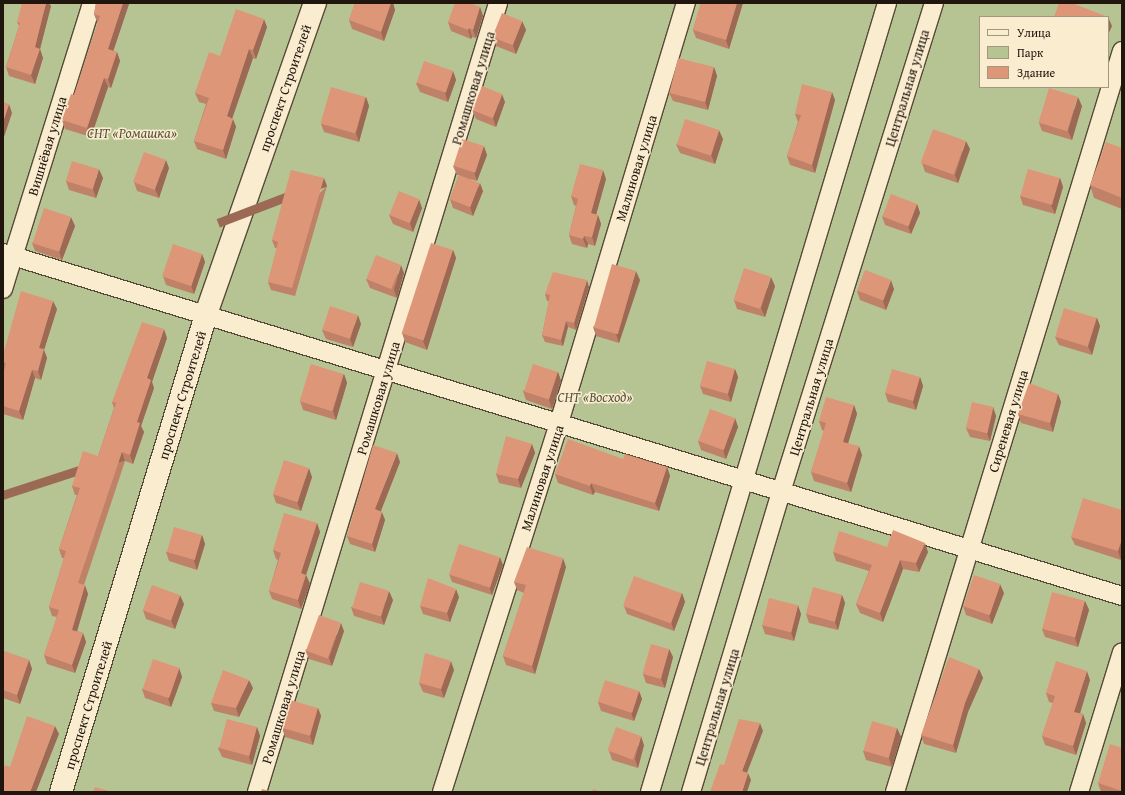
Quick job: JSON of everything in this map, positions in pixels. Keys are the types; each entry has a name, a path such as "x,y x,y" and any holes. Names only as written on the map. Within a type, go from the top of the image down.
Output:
{"street":[{"name":"Вишнёвая улица","path":"3,289 8,255 92,3"},
{"name":"проспект Строителей","path":"61,792 206,314 315,3"},
{"name":"Ромашковая улица","path":"257,792 498,3"},
{"name":"Малиновая улица","path":"442,792 559,423 686,3"},
{"path":"650,792 742,480 887,3"},
{"name":"Центральная улица","path":"691,792 781,492 934,3"},
{"name":"Сиреневая улица","path":"895,792 1122,51"},
{"path":"8,255 206,314 1122,596"},
{"path":"1078,792 1122,652"}],"green space":[{"name":"СНТ «Восход»","path":"3,3 1122,3 1122,792 3,792"}],"building":[{"path":"22,3 46,3 35,47 40,49 31,75 6,67 20,23 17,22"},
{"path":"96,3 123,3 108,49 117,52 108,79 104,78 87,128 62,120 71,94 74,95 100,16 94,14"},
{"path":"355,3 391,3 381,32 349,20"},
{"path":"455,3 470,3 480,7 473,30 469,28 468,30 448,22"},
{"path":"701,3 737,3 726,40 693,30"},
{"path":"1059,3 1072,3 1105,16 1054,16"},
{"path":"236,9 264,19 253,50 249,49 227,116 233,119 223,150 194,141 209,98 195,93 209,52 220,56"},
{"path":"502,13 522,21 513,45 492,37"},
{"path":"678,58 714,67 705,102 669,93"},
{"path":"424,61 453,71 446,93 417,83"},
{"path":"802,84 832,92 812,165 787,156 801,115 795,114"},
{"path":"482,86 502,94 493,118 472,110"},
{"path":"331,87 366,97 355,133 321,124"},
{"path":"1049,88 1078,97 1067,131 1038,122"},
{"path":"3,102 9,104 3,122"},
{"path":"685,119 719,130 711,156 677,145"},
{"path":"933,129 966,141 954,175 921,163"},
{"path":"462,139 484,146 475,173 453,166"},
{"path":"1106,142 1122,148 1122,198 1090,185"},
{"path":"144,152 166,160 155,190 133,182"},
{"path":"72,161 99,169 93,189 66,181"},
{"path":"580,164 603,170 591,213 598,215 592,237 584,236 583,239 569,235 578,199 571,196"},
{"path":"1028,169 1060,178 1052,205 1020,196"},
{"path":"291,170 324,178 292,288 268,282 278,242 272,240"},
{"path":"459,175 480,183 470,207 450,199"},
{"path":"399,191 419,199 410,223 389,215"},
{"path":"891,194 917,204 909,226 882,216"},
{"path":"44,208 71,217 59,252 33,243"},
{"path":"431,243 453,250 424,340 402,333"},
{"path":"173,244 202,254 191,286 162,276"},
{"path":"376,255 401,265 391,289 366,279"},
{"path":"612,264 636,271 618,334 594,327"},
{"path":"744,268 771,277 760,309 733,300"},
{"path":"865,270 891,280 883,301 857,291"},
{"path":"553,272 587,280 574,323 566,321 561,340 542,335 550,295 545,294"},
{"path":"21,291 53,301 39,348 44,349 38,371 32,370 19,411 3,406 3,374 6,363 3,362 3,355"},
{"path":"330,306 358,315 350,339 322,330"},
{"path":"1064,308 1097,318 1088,347 1055,337"},
{"path":"142,322 164,329 147,378 151,380 137,422 140,423 130,455 122,452 78,583 85,585 72,630 83,633 72,665 44,655 59,610 49,607 66,551 59,549 80,488 72,486 83,451 98,456 116,403 112,402"},
{"path":"707,361 735,369 728,394 700,386"},
{"path":"311,364 344,374 332,411 300,401"},
{"path":"533,364 558,372 549,400 524,392"},
{"path":"892,369 920,377 913,401 885,393"},
{"path":"1029,383 1058,394 1050,423 1018,414"},
{"path":"826,397 854,405 843,442 859,446 847,483 811,472 826,423 819,421"},
{"path":"972,402 993,407 987,433 966,428"},
{"path":"710,409 735,418 724,450 698,441"},
{"path":"506,436 532,444 518,479 496,474"},
{"path":"568,439 623,459 625,454 667,467 655,503 591,483 590,486 555,474"},
{"path":"373,445 397,453 375,509 382,512 372,544 347,536"},
{"path":"284,460 309,468 298,502 273,494"},
{"path":"1083,498 1122,510 1122,539 1118,551 1071,537"},
{"path":"284,513 317,523 301,573 306,575 298,600 269,591 281,553 273,550"},
{"path":"174,527 202,535 195,560 167,552"},
{"path":"893,530 925,543 916,563 900,560 880,613 856,604 872,565 833,552 839,531 887,547"},
{"path":"459,544 500,557 490,588 449,574"},
{"path":"527,547 563,558 532,666 503,656 526,585 514,582"},
{"path":"974,575 1000,584 990,615 963,606"},
{"path":"634,576 682,593 671,624 623,606"},
{"path":"428,578 456,589 447,613 420,606"},
{"path":"360,582 389,591 381,617 352,608"},
{"path":"152,585 180,595 171,621 143,610"},
{"path":"813,587 842,595 835,622 806,614"},
{"path":"1052,592 1085,601 1075,638 1042,629"},
{"path":"769,598 798,605 791,632 762,625"},
{"path":"319,615 341,623 328,659 306,651"},
{"path":"651,644 669,649 661,679 642,674"},
{"path":"3,651 29,660 17,695 3,690"},
{"path":"425,653 451,661 441,689 419,683"},
{"path":"949,657 979,669 965,703 953,745 921,735"},
{"path":"153,659 179,668 169,698 143,689"},
{"path":"1056,661 1087,671 1074,712 1083,714 1073,746 1042,736 1055,696 1046,693"},
{"path":"223,670 249,680 236,708 211,703"},
{"path":"605,680 639,691 632,713 598,702"},
{"path":"290,700 318,708 310,736 282,728"},
{"path":"27,716 55,726 30,792 3,792 3,770 5,765 10,767"},
{"path":"227,719 257,727 249,756 219,748"},
{"path":"739,719 760,723 742,771 748,773 742,792 710,792 720,764 724,765"},
{"path":"872,721 897,728 888,758 863,751"},
{"path":"616,727 641,736 633,760 607,750"},
{"path":"1110,744 1122,748 1122,791 1098,783"},
{"path":"95,787 112,792 93,792"},
{"path":"262,789 274,792 261,792"},
{"path":"593,789 602,792 592,792"}],"park label":[{"name":"СНТ «Ромашка»","path":"132,133"}]}
